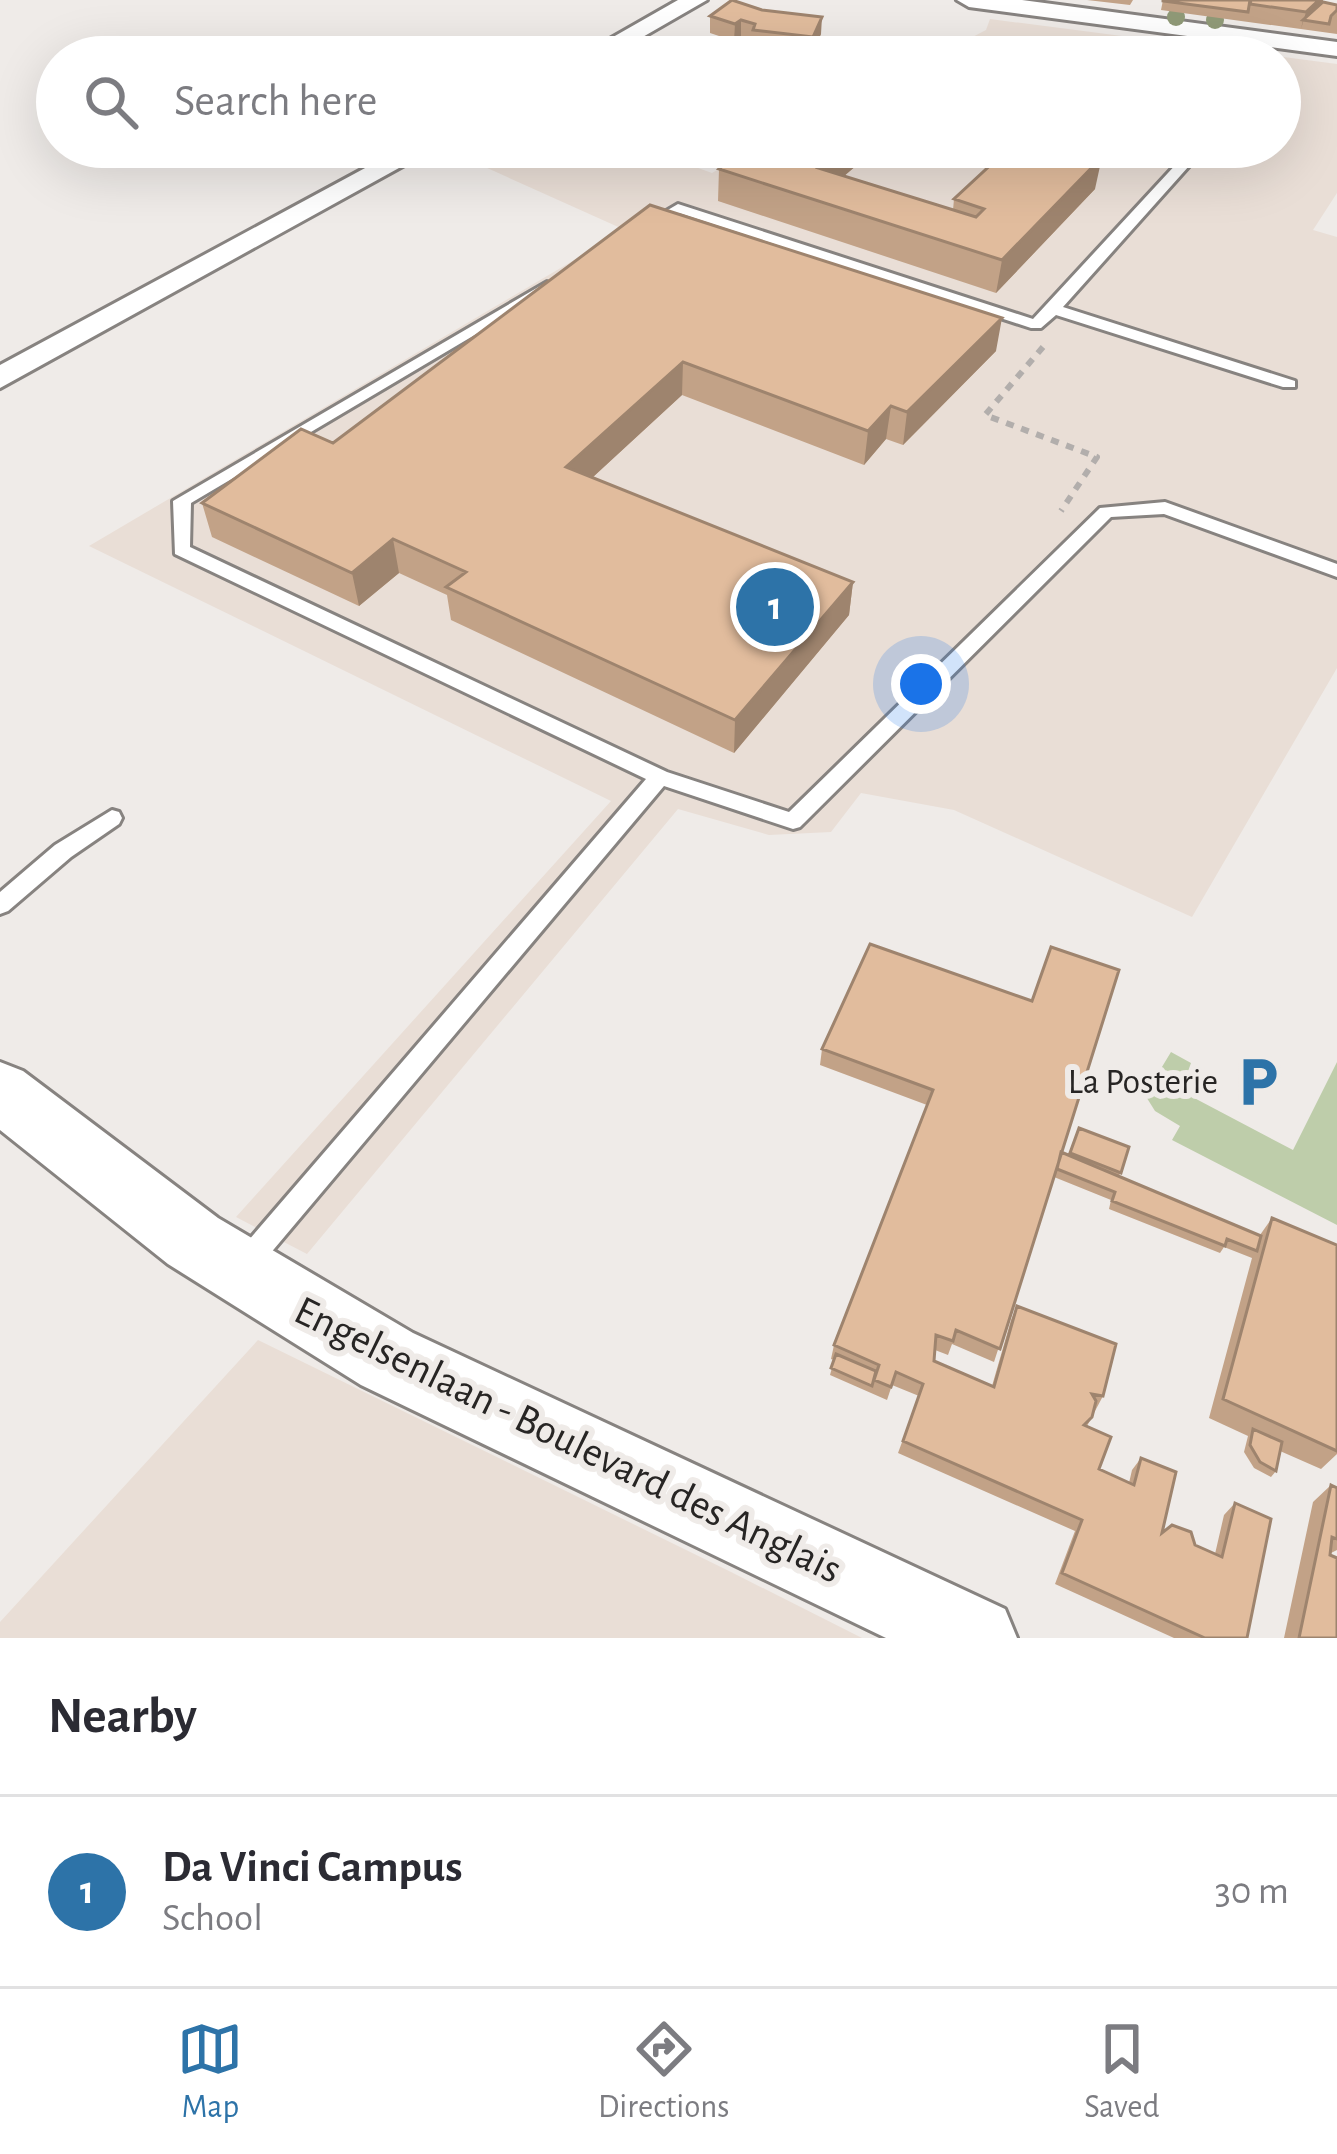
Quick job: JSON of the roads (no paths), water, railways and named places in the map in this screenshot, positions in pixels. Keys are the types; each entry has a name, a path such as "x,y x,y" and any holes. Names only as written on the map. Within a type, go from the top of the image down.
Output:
{"street":[{"path":"628,36 694,0"},
{"path":"969,0 1010,2 1210,36"},
{"path":"1301,49 1337,49"},
{"path":"0,378 385,168"},
{"name":"Engelsenlaan - Boulevard des Anglais","path":"0,1091 193,1241 387,1359 976,1638"}],"lane":[{"path":"636,233 678,208 1036,326 1179,168"},
{"path":"554,281 182,501 181,550 660,777 793,820 1106,512 1165,508 1337,571"},
{"path":"1053,309 1289,384"},
{"path":"238,1271 660,777"},
{"path":"0,904 63,851 112,818"}],"place":[{"name":"Da Vinci Campus","path":"775,607"},
{"name":"La Posterie","path":"1258,1082"}]}
